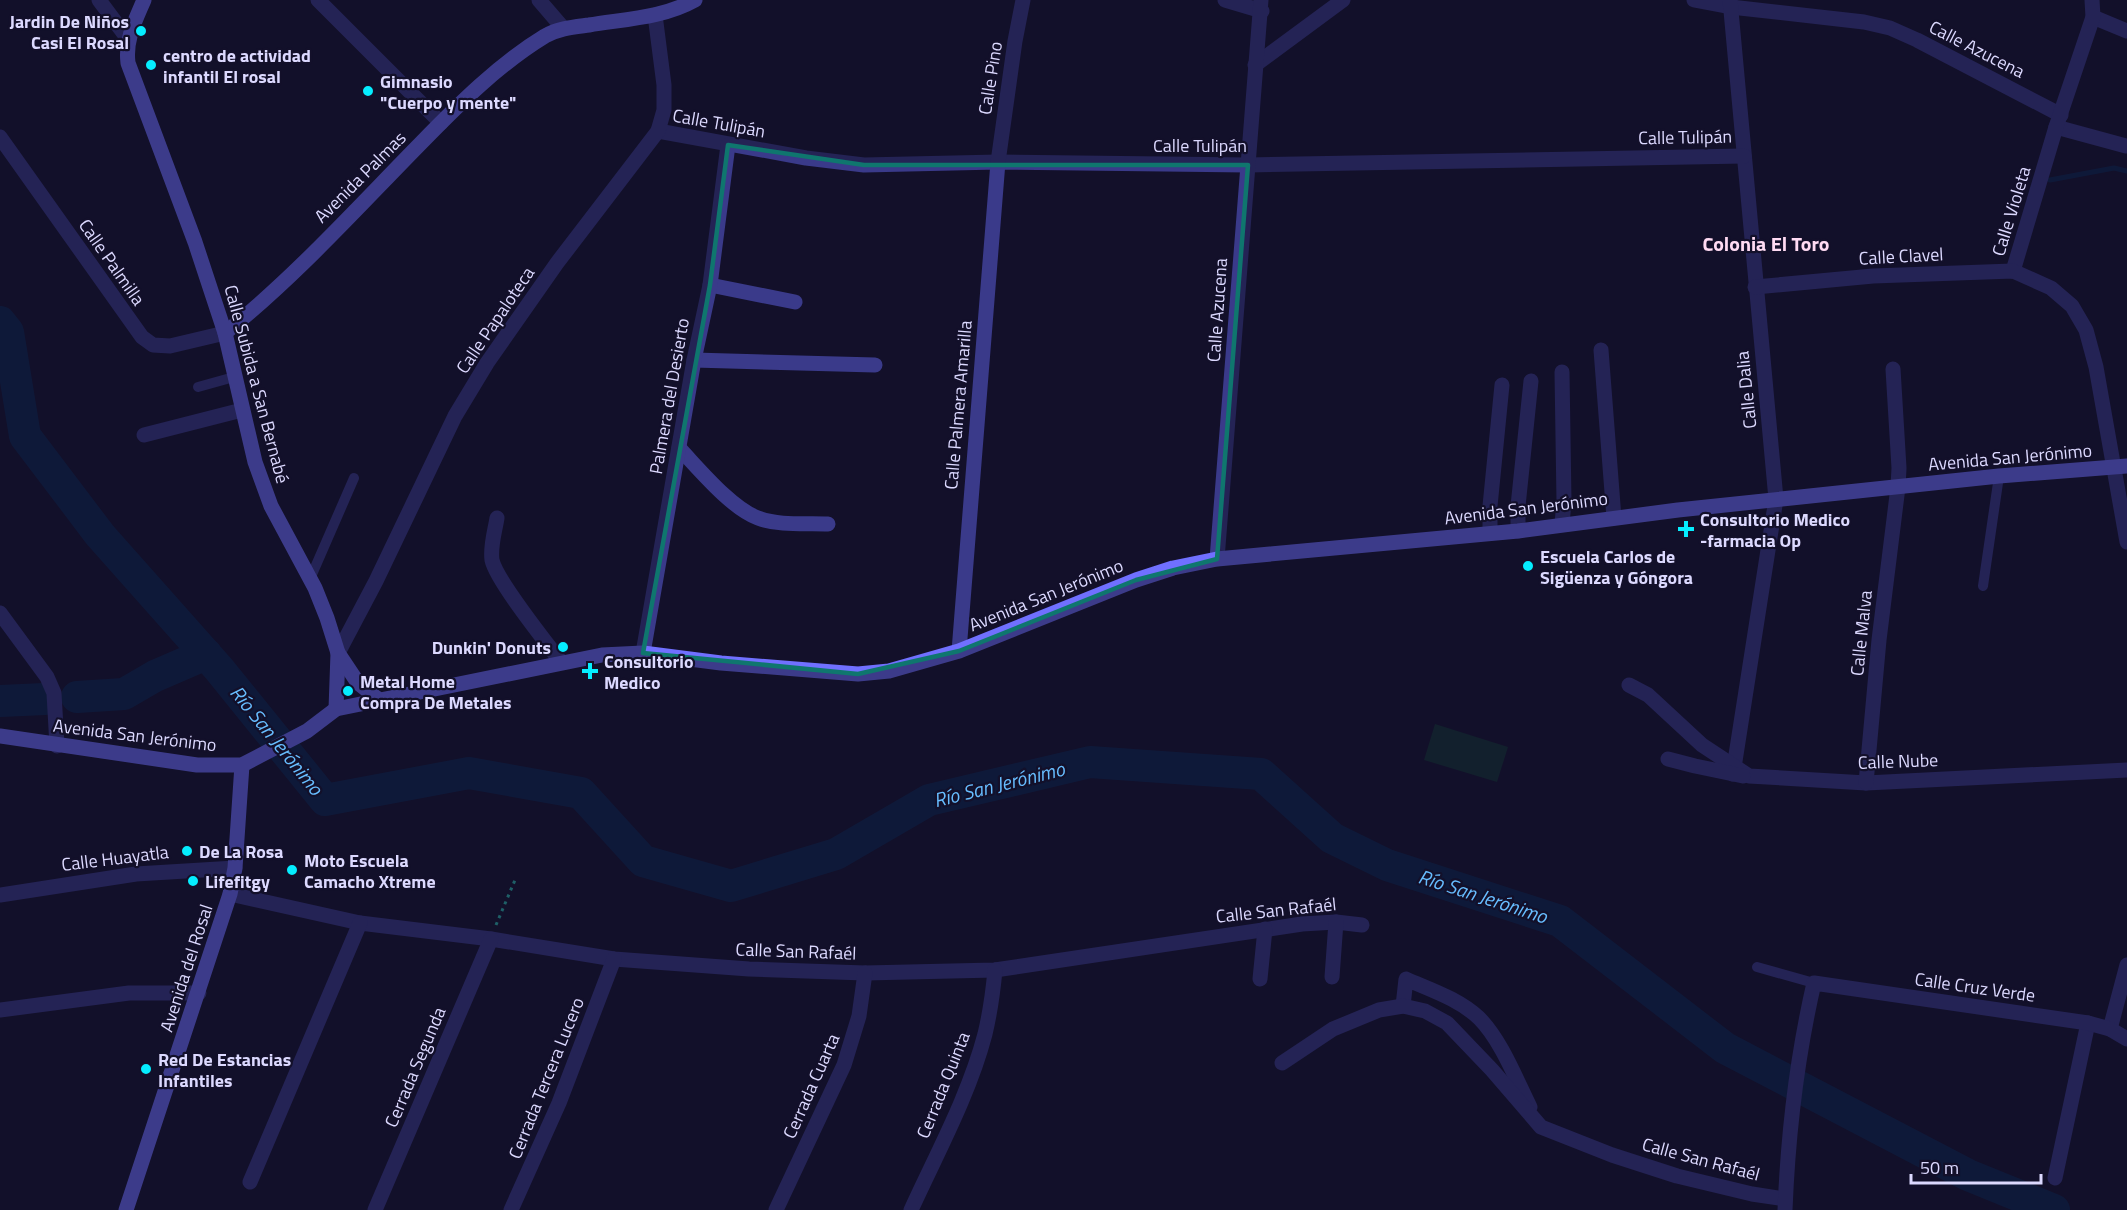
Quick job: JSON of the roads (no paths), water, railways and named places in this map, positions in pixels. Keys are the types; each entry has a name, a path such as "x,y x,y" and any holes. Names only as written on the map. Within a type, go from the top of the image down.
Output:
{"main road":[{"name":"Calle Subida a San Bernabé","path":"144,0 128,39 126,50 128,63 195,242 225,333 255,462 271,506 321,600 338,653 336,709"},
{"name":"Avenida Palmas","path":"225,333 270,296 441,123 491,75 520,53 548,34 563,28 655,15 679,9 695,0"},
{"name":"Avenida San Jerónimo","path":"0,736 197,765 242,765 260,758 307,731 336,709 602,655 643,653 721,663 858,674 889,671 959,651 1136,580 1173,568 1217,559 1518,531 1614,518 1999,476 2120,467"},
{"path":"338,653 358,683 378,699"},
{"name":"Avenida del Rosal","path":"126,1210 230,894 242,765"}],"street":[{"path":"99,0 128,39"},
{"path":"318,0 441,123"},
{"path":"539,0 563,28"},
{"name":"Calle Pino","path":"998,162 1023,0"},
{"path":"1225,0 1261,5"},
{"path":"1255,65 1343,0"},
{"name":"Calle Azucena","path":"1694,0 1863,22 1890,28 1917,40 2059,121 2126,146"},
{"name":"Calle Violeta","path":"2092,0 2093,16 2013,271 2051,288 2072,306 2086,330 2120,467 2127,543"},
{"name":"Calle Dalia","path":"1730,4 1776,500 1734,770"},
{"name":"Calle Azucena","path":"1217,559 1261,5"},
{"name":"Calle Papaloteca","path":"338,653 381,571 455,416 487,363 557,263 658,131 664,110 664,86 655,15"},
{"path":"2093,16 2127,31"},
{"name":"Calle Tulipán","path":"658,131 728,145 864,165 998,162 1248,165 1744,156"},
{"name":"Calle Palmilla","path":"0,137 142,338 153,345 170,346 225,333"},
{"name":"Palmera del Desierto","path":"643,653 694,360 710,285 728,145"},
{"name":"Calle Palmera Amarilla","path":"959,651 998,162"},
{"name":"Calle Clavel","path":"1755,287 1873,276 2013,271"},
{"path":"710,285 795,302"},
{"path":"1601,350 1614,518"},
{"path":"694,360 875,365"},
{"name":"Calle Malva","path":"1866,783 1898,487 1899,468 1893,369"},
{"path":"1562,372 1564,502 1562,524"},
{"path":"1518,531 1518,506 1531,381"},
{"path":"1490,533 1490,506 1502,385"},
{"path":"144,435 242,410"},
{"path":"679,447 743,509 758,518 771,521 828,524"},
{"path":"497,518 492,562 500,578 561,662"},
{"path":"0,614 47,677 54,693 57,746"},
{"path":"1629,685 1648,695 1685,731 1734,770"},
{"name":"Calle Nube","path":"1668,759 1734,770 1749,776 1866,783 2127,770"},
{"name":"Calle Huayatla","path":"0,895 51,885 145,873 234,868"},
{"name":"Calle San Rafaél","path":"230,894 360,923 491,939 614,959 749,969 865,973 995,970 1265,929 1336,922 1362,925"},
{"path":"1332,977 1336,922"},
{"path":"250,1182 360,923"},
{"path":"1260,979 1265,929"},
{"name":"Cerrada Segunda","path":"375,1210 491,939"},
{"name":"Cerrada Tercera Lucero","path":"511,1210 559,1103 614,959"},
{"path":"2110,1029 2127,965"},
{"name":"Cerrada Quinta","path":"910,1210 963,1097 985,1036 995,970"},
{"name":"Cerrada Cuarta","path":"776,1210 844,1065 859,1016 865,973"},
{"path":"1403,1006 1406,979 1450,998 1479,1018 1492,1035 1541,1127"},
{"path":"1785,1204 1803,1028 1814,983"},
{"name":"Calle Cruz Verde","path":"1814,983 2088,1023 2110,1029 2127,1039"},
{"path":"0,1010 129,993 199,993"},
{"name":"Calle San Rafaél","path":"1282,1063 1333,1029 1379,1010 1403,1006 1425,1011 1447,1023 1492,1070 1541,1127 1612,1155 1677,1176 1785,1204"},
{"path":"2055,1178 2088,1023"}],"lane":[{"path":"198,387 234,377"},
{"path":"1983,586 1999,476"},
{"path":"310,579 354,478"},
{"path":"1757,967 1814,983"}],"waterway":[{"path":"2050,180 2114,168 2127,171"},
{"name":"Río San Jerónimo","path":"0,322 8,332 25,436 100,535 219,669 325,800 469,773 581,793 643,861 731,886 836,854 929,800 1090,762 1261,774 1332,838 1387,865 1560,921 1725,1048 1968,1175 2054,1210"},
{"path":"77,697 124,694 155,676 206,654"},
{"path":"0,701 45,699"}],"place":[{"name":"Jardin De Niños Casi El Rosal","path":"141,31"},
{"name":"centro de actividad infantil El rosal","path":"151,65"},
{"name":"Gimnasio \"Cuerpo y mente\"","path":"368,91"},
{"name":"Consultorio Medico -farmacia Op","path":"1686,529"},
{"name":"Escuela Carlos de Sigüenza y Góngora","path":"1528,566"},
{"name":"Dunkin' Donuts","path":"563,647"},
{"name":"Consultorio Medico","path":"590,671"},
{"name":"Metal Home Compra De Metales","path":"348,691"},
{"name":"De La Rosa","path":"187,851"},
{"name":"Moto Escuela Camacho Xtreme","path":"292,870"},
{"name":"Lifefitgy","path":"193,881"},
{"name":"Red De Estancias Infantiles","path":"146,1069"}],"district":[{"name":"Colonia El Toro","path":"1766,243"}]}
